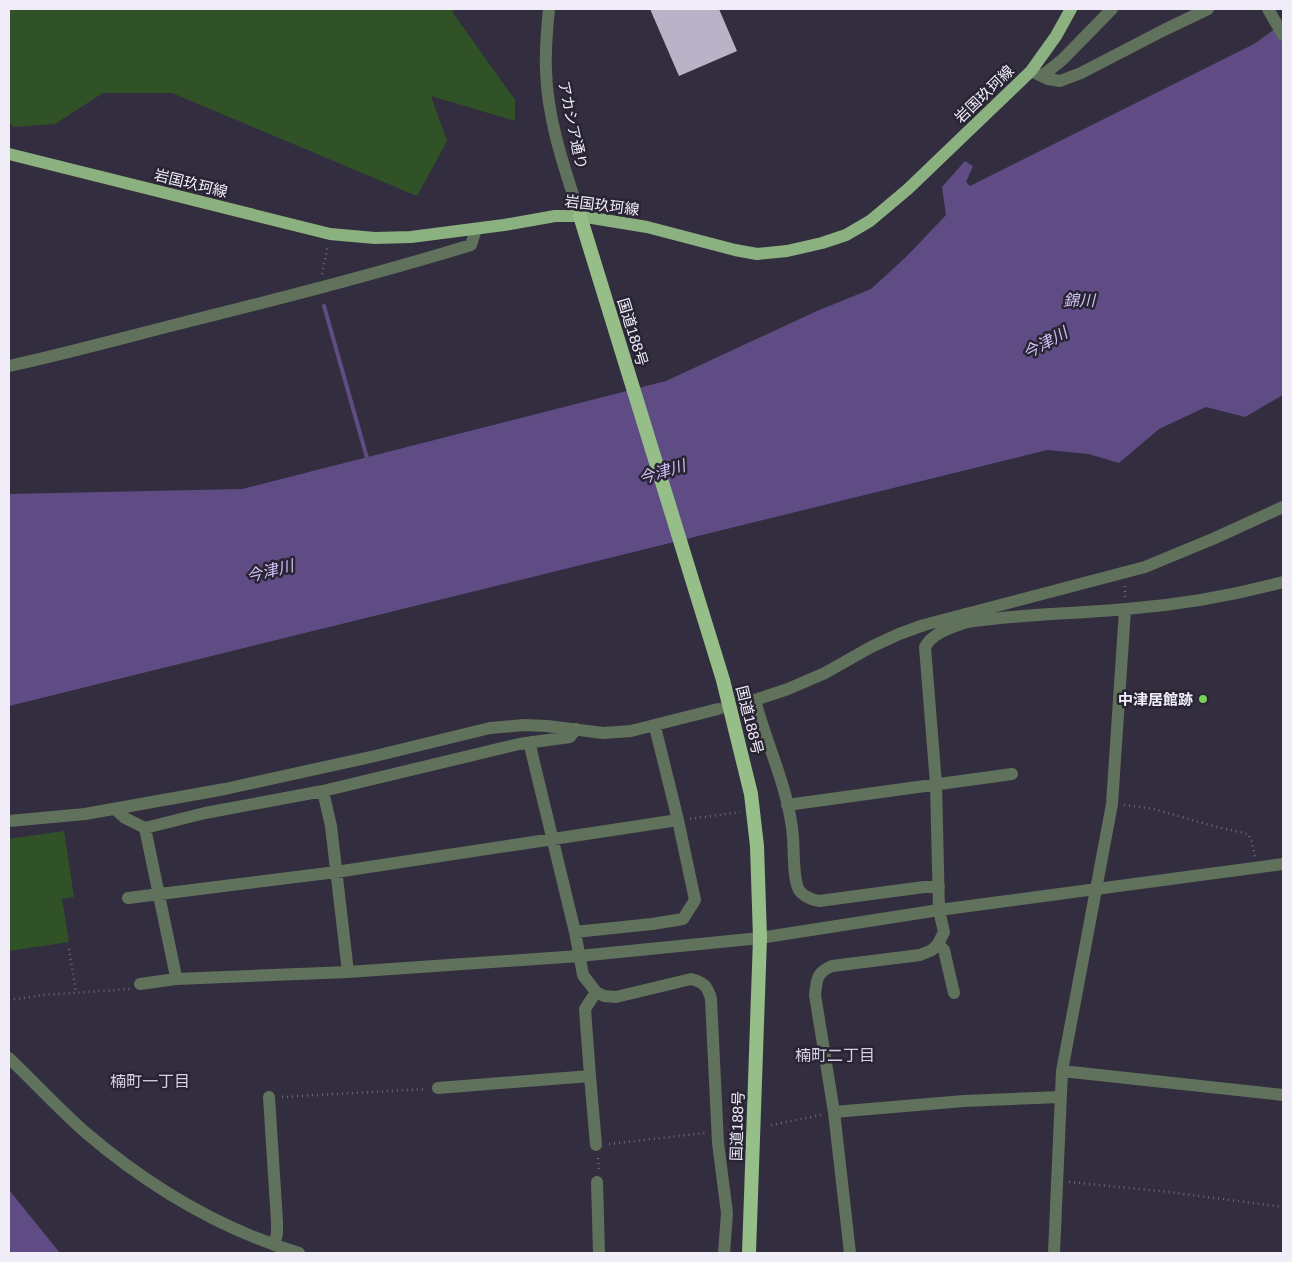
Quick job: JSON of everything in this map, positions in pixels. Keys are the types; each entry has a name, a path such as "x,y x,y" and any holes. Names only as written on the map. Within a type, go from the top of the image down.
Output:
{"highway":[{"name":"国道188号","path":"580,216 717,664 751,794 757,846 760,938 749,1253"}],"main road":[{"name":"岩国玖珂線","path":"9,154 330,234 375,238 411,237 555,216 580,216 647,227 757,254 787,252 846,235 870,220 908,189 1003,100 1037,73 1071,9"}],"street":[{"name":"アカシア通り","path":"549,9 546,36 546,72 551,115 580,216"},
{"path":"1037,73 1062,60 1112,9"},
{"path":"1037,73 1060,81 1081,74 1208,9"},
{"path":"1268,9 1283,35"},
{"path":"9,366 64,354 320,287 471,245 476,229"},
{"path":"940,886 819,901 812,900 799,891 788,806 778,767 767,741 755,700 788,689 825,673 899,634 924,625 966,618 1146,567 1283,507"},
{"path":"850,1253 834,1112 815,994 816,978 822,970 832,966 920,955 932,950 938,944 944,932 939,910 940,886 936,784 925,647 928,641 966,618 1125,610 1204,600 1242,593 1283,582"},
{"path":"1054,1253 1062,1071 1112,804 1125,610"},
{"path":"9,821 115,809 234,787 490,728 524,725 602,733 631,731 718,709"},
{"path":"575,932 683,919 696,900 655,726"},
{"path":"115,809 125,818 145,828 205,813 323,791 531,742 570,737 576,730"},
{"path":"531,742 531,750 575,932 583,975 596,992 604,996 616,997 691,979 700,981 708,988 711,999 717,1132 727,1213 724,1253"},
{"path":"788,806 1012,774"},
{"path":"323,791 330,826 348,972"},
{"path":"128,898 336,872 678,820"},
{"path":"145,828 176,979"},
{"path":"140,984 176,979 348,972 579,956 760,938 939,910 1283,864"},
{"path":"938,944 944,950 954,993"},
{"path":"596,992 585,1009 596,1145"},
{"path":"9,1058 84,1132 138,1175 192,1208 232,1228 299,1253"},
{"path":"1062,1071 1283,1095"},
{"path":"438,1088 590,1076"},
{"path":"269,1097 277,1222 277,1234 274,1245"},
{"path":"834,1112 964,1101 1060,1097"},
{"path":"597,1182 599,1253"}],"path":[{"path":"320,287 330,234"},
{"path":"1124,574 1125,610"},
{"path":"1112,804 1154,809 1248,834 1252,842 1256,867"},
{"path":"678,820 740,812"},
{"path":"69,949 76,992"},
{"path":"9,1000 76,992 133,988 140,984"},
{"path":"269,1097 438,1088"},
{"path":"771,1124 834,1112"},
{"path":"597,1182 599,1170 596,1145 717,1132"},
{"path":"1058,1181 1169,1192 1283,1207"}],"green space":[{"path":"9,9 454,9 453,13 515,100 515,121 431,96 447,141 417,196 172,93 103,93 55,124 14,127 9,123"},
{"path":"64,831 74,897 62,899 69,942 9,951 9,839"}],"water":[{"name":"錦川","path":"1283,23 1283,395 1245,417 1206,407 1159,429 1119,463 1089,454 1047,450 9,706 9,494 242,489 666,381 817,311 871,289 907,256 946,215 942,187 965,161 973,166 966,182 970,186 1254,44"},
{"path":"9,1190 60,1253 9,1253"}],"building":[{"path":"650,9 719,9 737,51 679,76"}],"waterway":[{"path":"324,306 367,458"}],"tunnel":[{"path":"720,709 755,700"}],"place":[{"name":"中津居館跡","path":"1203,699"}],"district":[{"name":"楠町二丁目","path":"835,1055"},
{"name":"楠町一丁目","path":"150,1081"}],"water label":[{"name":"今津川","path":"1045,343"},
{"name":"今津川","path":"662,472"},
{"name":"今津川","path":"270,571"}]}
